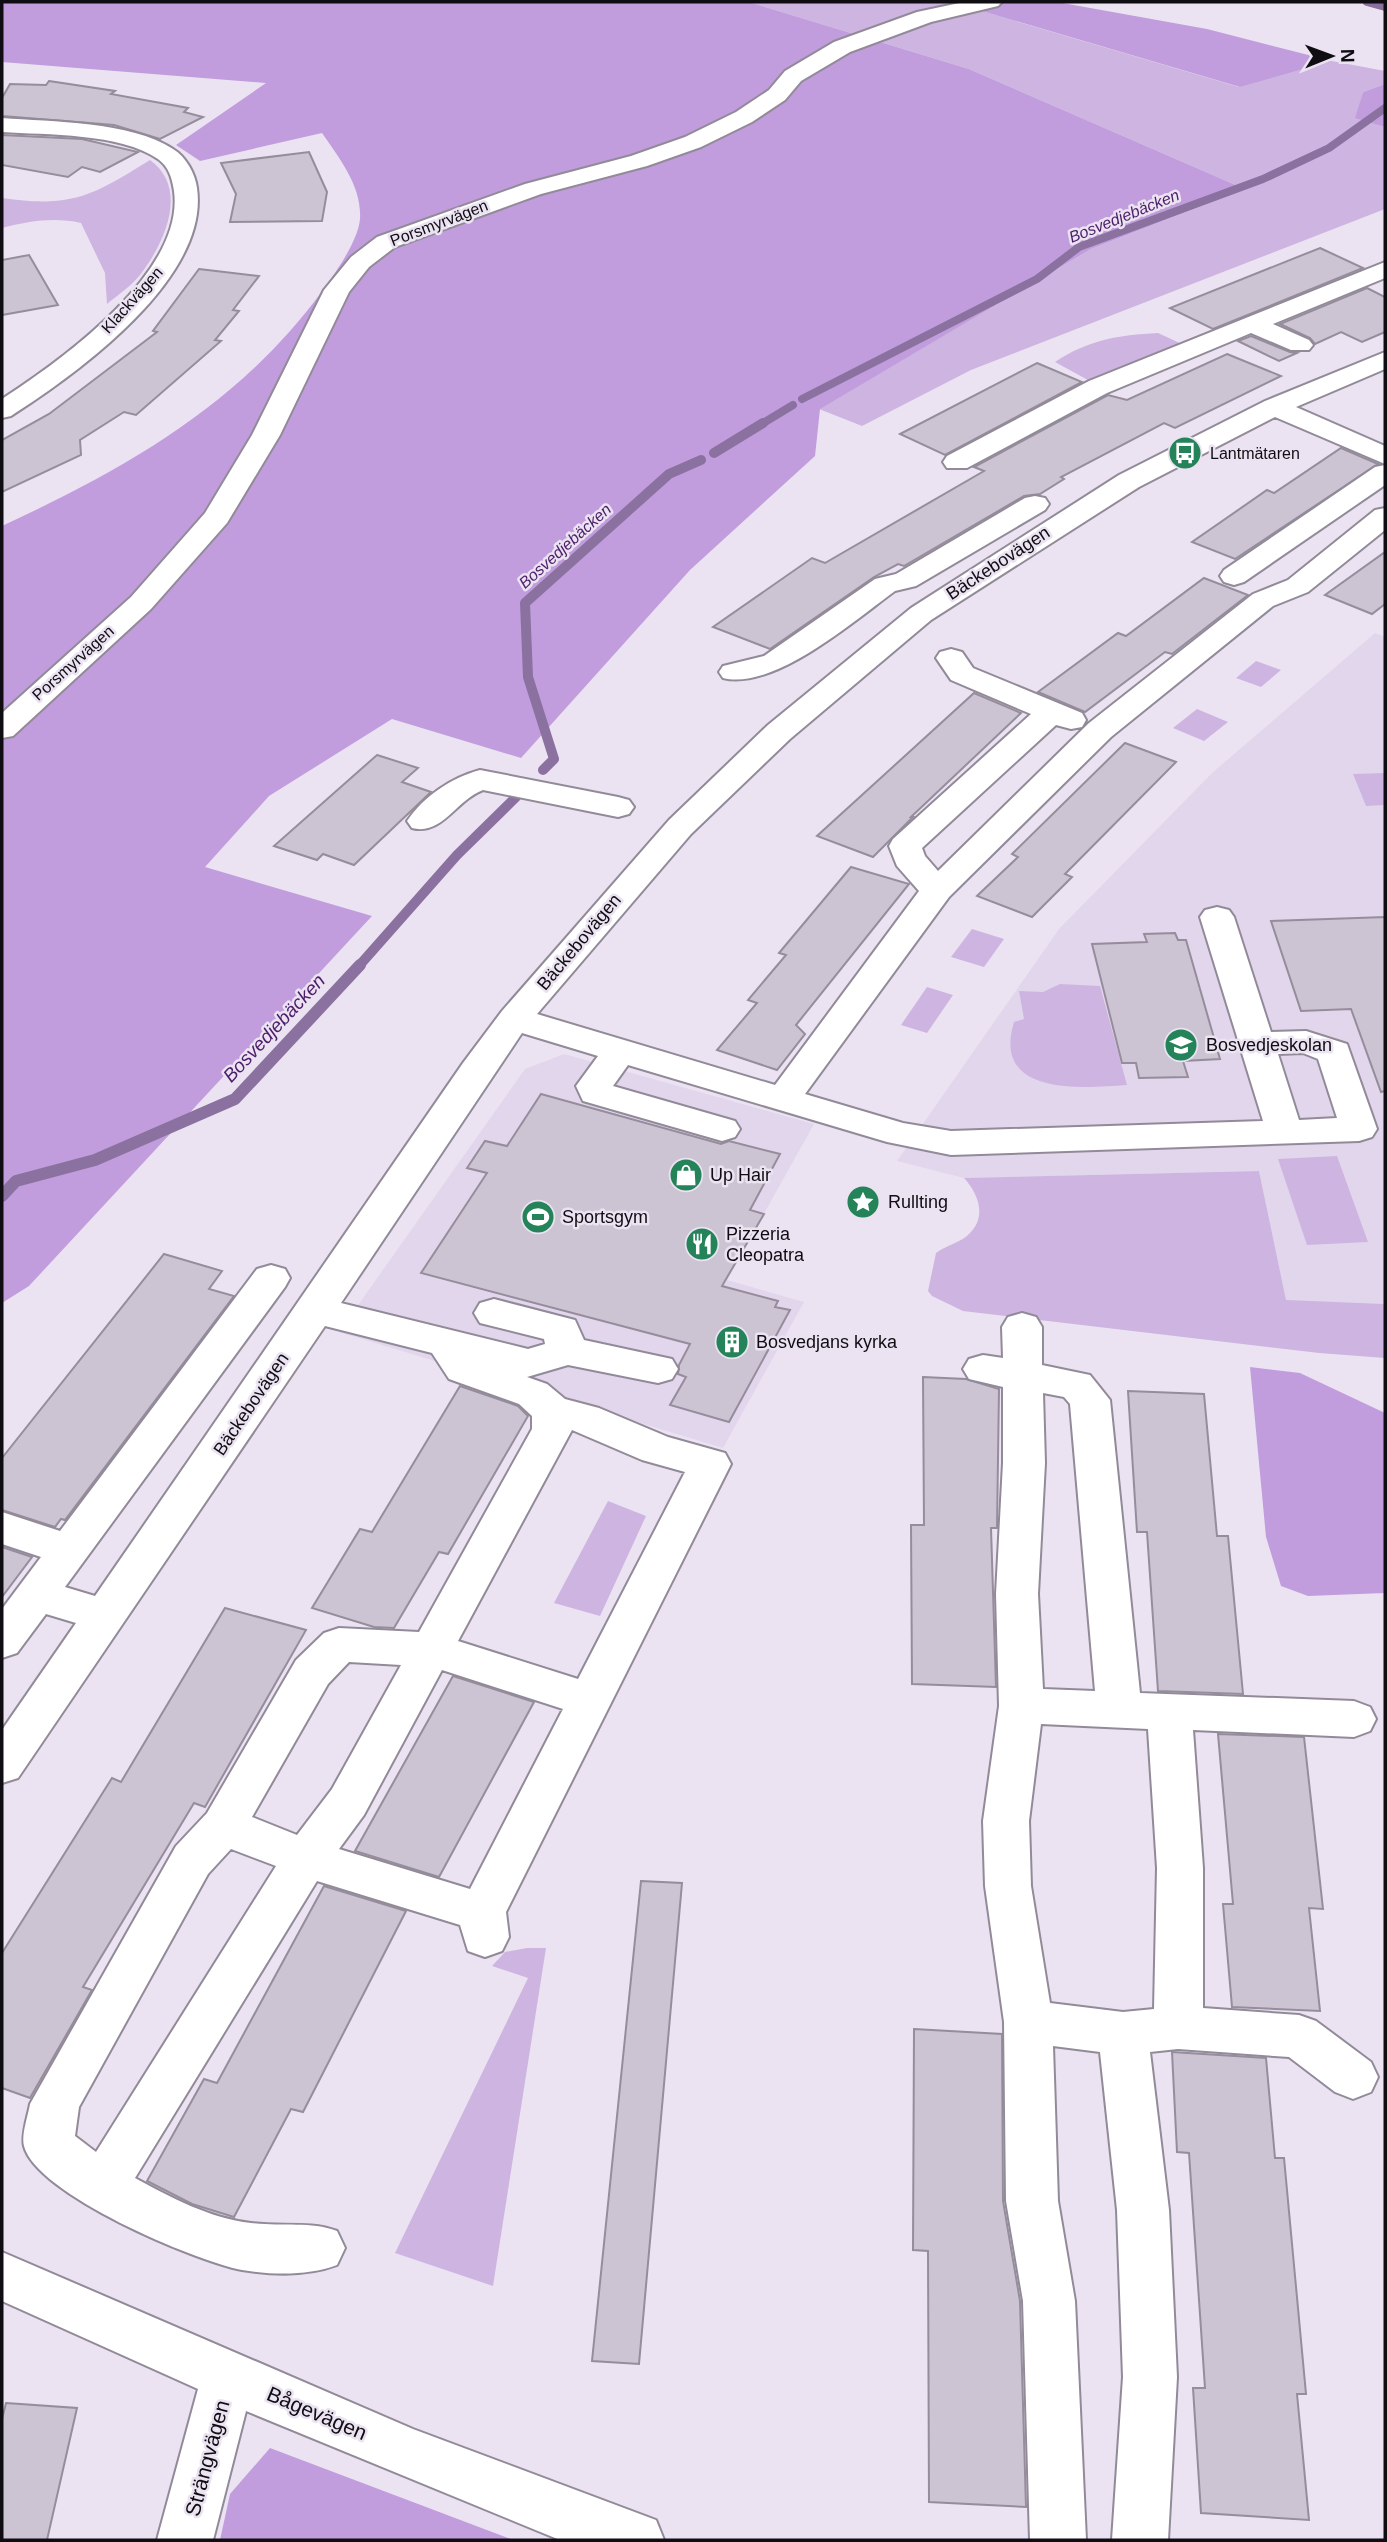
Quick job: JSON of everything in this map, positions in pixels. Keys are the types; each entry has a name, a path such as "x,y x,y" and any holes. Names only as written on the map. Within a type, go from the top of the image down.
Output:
{"street":[{"name":"Porsmyrvägen","path":"2,729 141,603 217,517 266,435 337,290 360,262 386,242 533,189 639,161 693,142 744,117 777,95 793,76 842,47 925,16 991,2"},
{"name":"Klackvägen","path":"2,125 59,130 136,143 164,153 180,169 190,191 188,217 179,239 151,284 73,360 3,407"},
{"path":"957,462 1098,387 1385,269"},
{"path":"1353,282 1380,296"},
{"path":"1250,324 1300,345"},
{"name":"Bäckebovägen","path":"2,1765 514,1019 680,827 779,732 921,614 1129,481 1274,407 1385,360"},
{"path":"1274,407 1385,456"},
{"path":"1234,576 1385,473"},
{"path":"734,671 775,662 886,585 906,580 1035,504"},
{"path":"783,1099 937,890 1100,730 1264,600 1298,586 1385,516"},
{"path":"951,658 962,674 1051,713 1100,730"},
{"path":"937,890 909,859 905,846 1051,713"},
{"path":"423,821 459,788 480,780 618,807"},
{"path":"1217,917 1285,1132"},
{"path":"514,1019 900,1134 951,1143 1359,1129 1334,1052 1306,1042 1257,1044"},
{"path":"620,1051 594,1086 596,1093 722,1129"},
{"path":"2,1641 271,1278"},
{"path":"316,1310 528,1363 567,1351 658,1369"},
{"path":"494,1313 561,1330 567,1351"},
{"path":"1022,1327 1002,1371 1024,1463 1017,1594 1021,1706 1006,1821 1008,1886 1028,2022 1032,2201 1049,2301 1058,2540"},
{"path":"223,1826 484,1924 590,1700 710,1464 656,1449 585,1418 553,1411 533,1394 463,1369 445,1342"},
{"path":"1002,1371 1076,1385 1090,1400 1119,1708"},
{"path":"103,2185 306,1858 348,1802 552,1429 553,1411"},
{"path":"2,1528 69,1550"},
{"path":"36,1595 106,1616"},
{"path":"319,2248 281,2250 242,2246 177,2225 103,2185 69,2164 48,2144 55,2104 192,1860 223,1826 312,1672 339,1645 433,1650 590,1700"},
{"path":"1021,1706 1119,1708 1354,1720"},
{"path":"1169,1711 1180,1868 1178,2028"},
{"path":"1028,2022 1123,2033 1178,2028 1298,2036 1353,2077"},
{"path":"1123,2033 1143,2210 1150,2377 1140,2540"},
{"name":"Bågevägen","path":"2,2276 228,2376 537,2505 636,2540"},
{"name":"Strängvägen","path":"186,2540 228,2376"}],"shaded area":[{"path":"2,2 749,2 969,69 1245,189 1091,249 820,409 815,456 690,570 521,758 392,719 269,796 205,867 372,916 29,1286 2,1303 2,526 137,456 218,399 255,367 291,330 340,265 358,228 360,207 342,162 322,133 200,161 176,145 266,83 2,62"},
{"path":"749,2 951,2 1239,87 1332,61 1385,71 1385,84 1363,92 1356,117 1385,127 1385,209 971,370 862,426 819,409 1091,249 1245,189 969,69"},
{"path":"951,2 1057,2 1207,29 1332,61 1240,87"},
{"path":"1385,84 1385,127 1355,118 1363,92"},
{"path":"150,160 162,172 169,186 169,217 157,248 140,275 107,304 105,273 81,223 42,221 2,228 2,198 46,201 81,196 112,183"},
{"path":"1158,333 1184,345 1097,385 1055,362 1079,348 1104,340"},
{"name":"Bosvedjeskolan","path":"1375,633 1385,637 1385,1304 1286,1301 1259,1171 964,1178 897,1161 1059,929 1212,773"},
{"path":"1256,661 1281,670 1261,687 1236,678"},
{"path":"1197,709 1228,722 1204,741 1173,728"},
{"path":"1385,773 1385,805 1366,806 1353,774"},
{"path":"972,929 1004,939 984,967 951,957"},
{"path":"1060,984 1100,986 1127,1085 1088,1087 1045,1083 1028,1076 1016,1064 1010,1046 1014,1022 1024,1019 1019,991 1043,992"},
{"path":"927,987 953,995 927,1033 901,1025"},
{"path":"564,1054 814,1124 727,1280 804,1302 723,1448 339,1332 525,1069"},
{"path":"1337,1156 1368,1242 1307,1245 1278,1159"},
{"path":"1259,1171 1286,1300 1385,1304 1385,1358 1319,1353 963,1311 932,1296 928,1291 936,1253 966,1236 978,1219 977,1198 964,1178"},
{"path":"1250,1367 1300,1373 1385,1413 1385,1593 1308,1596 1281,1586 1266,1537"},
{"path":"608,1501 646,1516 600,1616 554,1603"},
{"path":"546,1948 493,2286 395,2253 528,1978 492,1966 505,1952"},
{"path":"270,2448 513,2540 220,2540 230,2494"}],"building":[{"path":"49,81 115,91 111,94 188,108 184,112 203,117 160,139 114,125 2,116 2,98 10,84 46,85"},
{"path":"2,135 82,139 138,152 100,172 82,167 68,177 2,165"},
{"path":"309,152 327,192 322,221 230,222 236,194 221,163"},
{"path":"1320,248 1363,268 1213,329 1170,308"},
{"path":"29,255 58,305 2,315 2,260"},
{"path":"199,269 259,276 233,310 239,311 215,340 221,341 136,415 124,412 80,440 81,455 2,492 2,440 49,414 157,332 153,331"},
{"path":"1367,288 1385,297 1385,332 1362,342 1341,332 1315,344 1310,338 1280,324"},
{"path":"1251,336 1297,353 1279,361 1238,341"},
{"path":"1227,354 1281,376 1175,428 1164,423 1061,477 1064,479 1040,494 1024,496 904,566 898,564 874,577 770,649 713,627 812,558 825,563 984,471 974,467 1108,395 1127,400"},
{"path":"1037,363 1082,382 945,455 900,434"},
{"path":"1341,448 1378,464 1235,559 1192,542 1267,490 1274,493"},
{"path":"1385,552 1385,604 1372,614 1325,595"},
{"path":"1204,578 1248,595 1172,654 1165,652 1085,712 1038,692 1118,633 1126,636"},
{"path":"974,693 1021,713 911,817 873,857 817,836"},
{"path":"1125,743 1176,762 1065,874 1072,877 1032,917 977,896 1018,857 1012,854"},
{"path":"377,755 418,768 402,782 431,792 354,865 323,854 317,860 274,846"},
{"path":"851,867 909,884 796,1025 805,1034 777,1070 717,1050 757,1003 748,1000 786,955 779,953"},
{"path":"1385,917 1385,1091 1381,1092 1351,1009 1301,1011 1271,921"},
{"path":"1175,933 1178,940 1186,940 1220,1059 1183,1061 1188,1077 1139,1078 1136,1063 1122,1063 1092,944 1147,942 1144,934"},
{"path":"541,1094 721,1144 729,1141 780,1154 750,1210 764,1214 722,1286 778,1301 775,1307 790,1310 729,1422 670,1405 686,1377 678,1374 679,1365 690,1344 421,1273 487,1173 467,1168 485,1141 507,1146"},
{"path":"164,1254 222,1271 209,1289 234,1296 65,1520 61,1519 55,1527 2,1510 2,1458"},
{"path":"923,1377 966,1379 999,1389 997,1528 991,1528 996,1687 912,1684 911,1525 924,1525"},
{"path":"460,1386 518,1406 528,1416 448,1554 439,1552 394,1628 374,1627 312,1608 360,1529 372,1532"},
{"path":"1128,1391 1204,1394 1217,1536 1228,1536 1243,1694 1158,1691 1147,1532 1137,1532"},
{"path":"2,1547 32,1557 2,1597"},
{"path":"225,1608 306,1630 205,1807 194,1803 83,1987 92,1990 30,2098 2,2088 2,1953 112,1778 121,1782"},
{"path":"453,1676 534,1702 439,1877 355,1851"},
{"path":"1218,1734 1304,1737 1323,1909 1309,1908 1320,2011 1232,2007 1223,1904 1233,1904"},
{"path":"641,1881 682,1883 639,2364 592,2361"},
{"path":"324,1886 406,1911 303,2112 291,2109 234,2217 192,2204 147,2181 204,2079 217,2083"},
{"path":"914,2029 1002,2034 1003,2201 1020,2301 1026,2507 929,2502 928,2251 913,2250"},
{"path":"1172,2052 1266,2058 1275,2158 1284,2158 1306,2394 1297,2394 1309,2520 1201,2513 1193,2388 1205,2388 1189,2153 1177,2152"},
{"path":"6,2403 77,2408 47,2540 2,2540 2,2419"}],"waterway":[{"path":"1367,2 1385,7"},
{"name":"Bosvedjebäcken","path":"802,399 1037,279 1079,247 1263,179 1329,148 1385,108"},
{"name":"Bosvedjebäcken","path":"760,425 793,405"},
{"name":"Bosvedjebäcken","path":"714,453 763,423"},
{"name":"Bosvedjebäcken","path":"543,770 554,759 528,677 525,603 669,474 701,460"},
{"name":"Bosvedjebäcken","path":"358,967 457,855 516,797"},
{"name":"Bosvedjebäcken","path":"2,1196 16,1181 95,1160 235,1099 360,965"}],"place":[{"name":"Lantmätaren","path":"1185,453"},
{"name":"Bosvedjeskolan","path":"1181,1045"},
{"name":"Up Hair","path":"686,1175"},
{"name":"Rullting","path":"863,1202"},
{"name":"Sportsgym","path":"538,1217"},
{"name":"Pizzeria Cleopatra","path":"702,1244"},
{"name":"Bosvedjans kyrka","path":"732,1342"}]}
